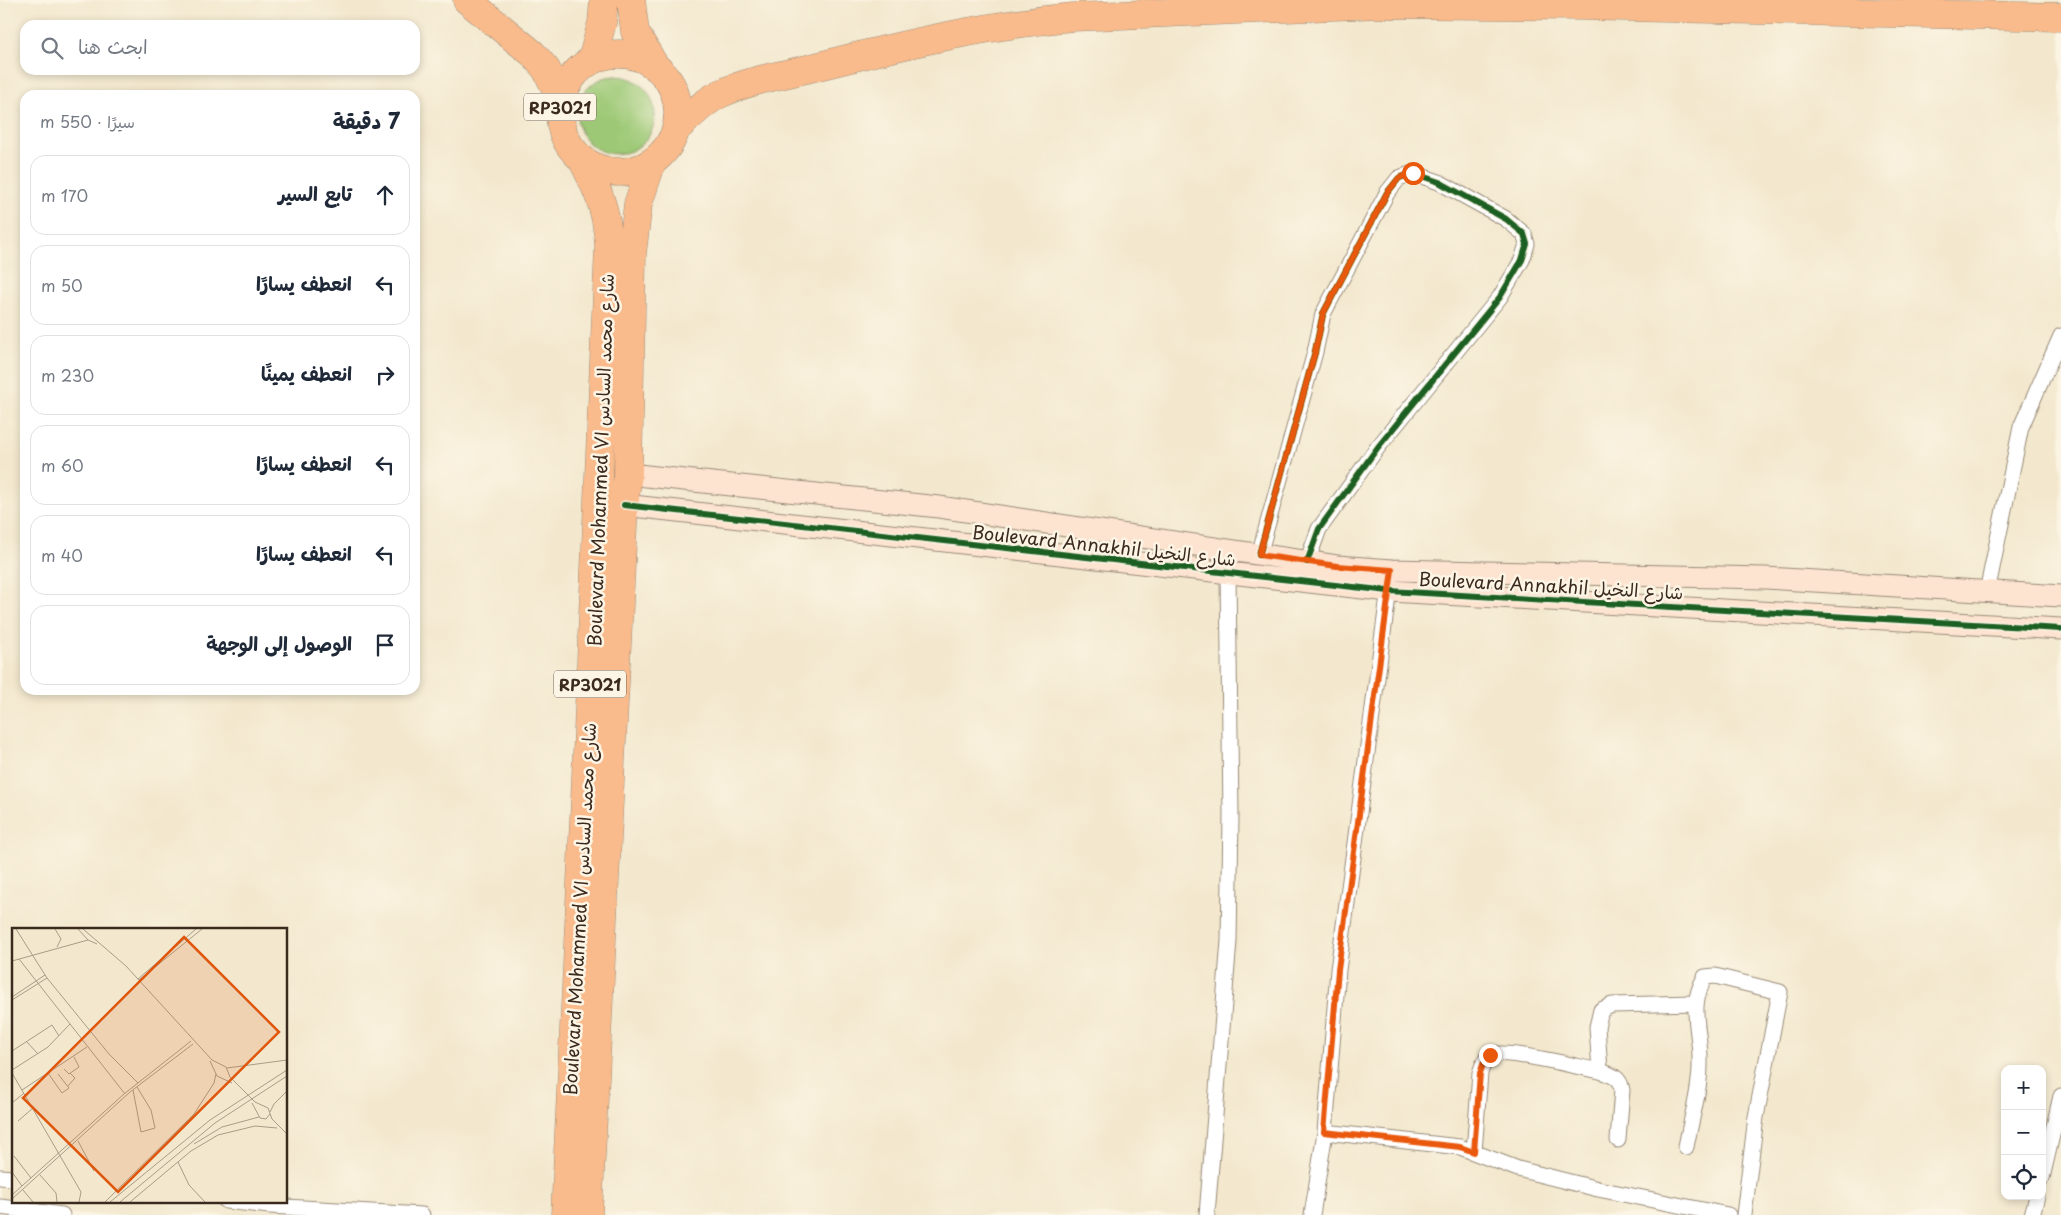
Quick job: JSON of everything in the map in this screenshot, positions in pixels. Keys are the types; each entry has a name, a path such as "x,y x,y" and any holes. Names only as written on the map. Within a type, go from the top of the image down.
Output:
{"highway":[{"path":"467,0 532,53 546,69 561,99"},
{"path":"592,60 602,23 604,0"},
{"name":"RP3021","path":"631,0 635,32 655,66"},
{"path":"676,130 710,99 739,86 894,46 1006,24 1074,17 1390,4 2061,17"},
{"name":"RP3021","path":"611,54 624,54 644,59 665,76 675,95 678,116 676,130 669,145 652,162 638,169 616,172 602,169 582,159 569,144 563,132 560,112 561,99 572,76 592,60 611,54"},
{"name":"Boulevard Mohammed VI شارع محمد السادس","path":"565,1215 609,246 604,208 582,159"},
{"name":"Boulevard Mohammed VI شارع محمد السادس","path":"588,1215 624,505 628,474 632,254 638,204 652,162"}],"street":[{"path":"1259,555 1315,352 1323,314 1387,193 1399,178 1413,173 1439,182 1506,219 1524,234 1527,244 1522,260 1500,296 1378,447 1319,529 1307,562"},
{"path":"1988,592 2020,427 2061,336"},
{"name":"Boulevard Annakhil شارع النخيل","path":"628,474 939,508 1337,566 1392,570 1766,578 2061,596"},
{"name":"Boulevard Annakhil شارع النخيل","path":"624,505 1389,591 2061,629"},
{"path":"1312,1215 1324,1132 1338,970 1392,570"},
{"path":"1207,1215 1229,941 1231,806 1228,574"},
{"path":"1686,1146 1700,1060 1696,1025 1696,1002 1698,989 1705,977 1715,976 1780,992 1756,1117 1744,1215"},
{"path":"1600,1071 1597,1027 1601,1010 1612,1005 1696,1002"},
{"path":"1474,1152 1480,1073 1484,1062 1490,1055 1507,1053 1600,1071 1614,1076 1621,1082 1622,1090 1618,1140"},
{"path":"2046,1161 2061,1096"},
{"path":"1324,1132 1460,1147 1518,1169 1598,1189 1728,1215"},
{"path":"2032,1215 2036,1200"},
{"path":"235,1202 269,1206 422,1215"},
{"path":"0,1207 62,1215"}],"green space":[{"path":"616,76 631,79 643,88 652,100 655,115 652,130 643,142 631,151 616,154 601,151 589,142 580,130 577,115 580,100 589,88 601,79"}],"cycle path":[{"path":"1259,555 1315,352 1323,314 1387,193 1399,178 1413,173 1439,182 1506,219 1524,234 1527,244 1522,260 1500,297 1378,447 1319,529 1307,562"},
{"path":"624,505 1389,591 2061,629"}],"route":[{"path":"1413,173 1399,178 1387,193 1323,314 1315,352 1259,555 1337,566 1392,570 1338,970 1324,1132 1460,1147 1474,1152 1480,1073 1484,1062 1490,1055"}]}
